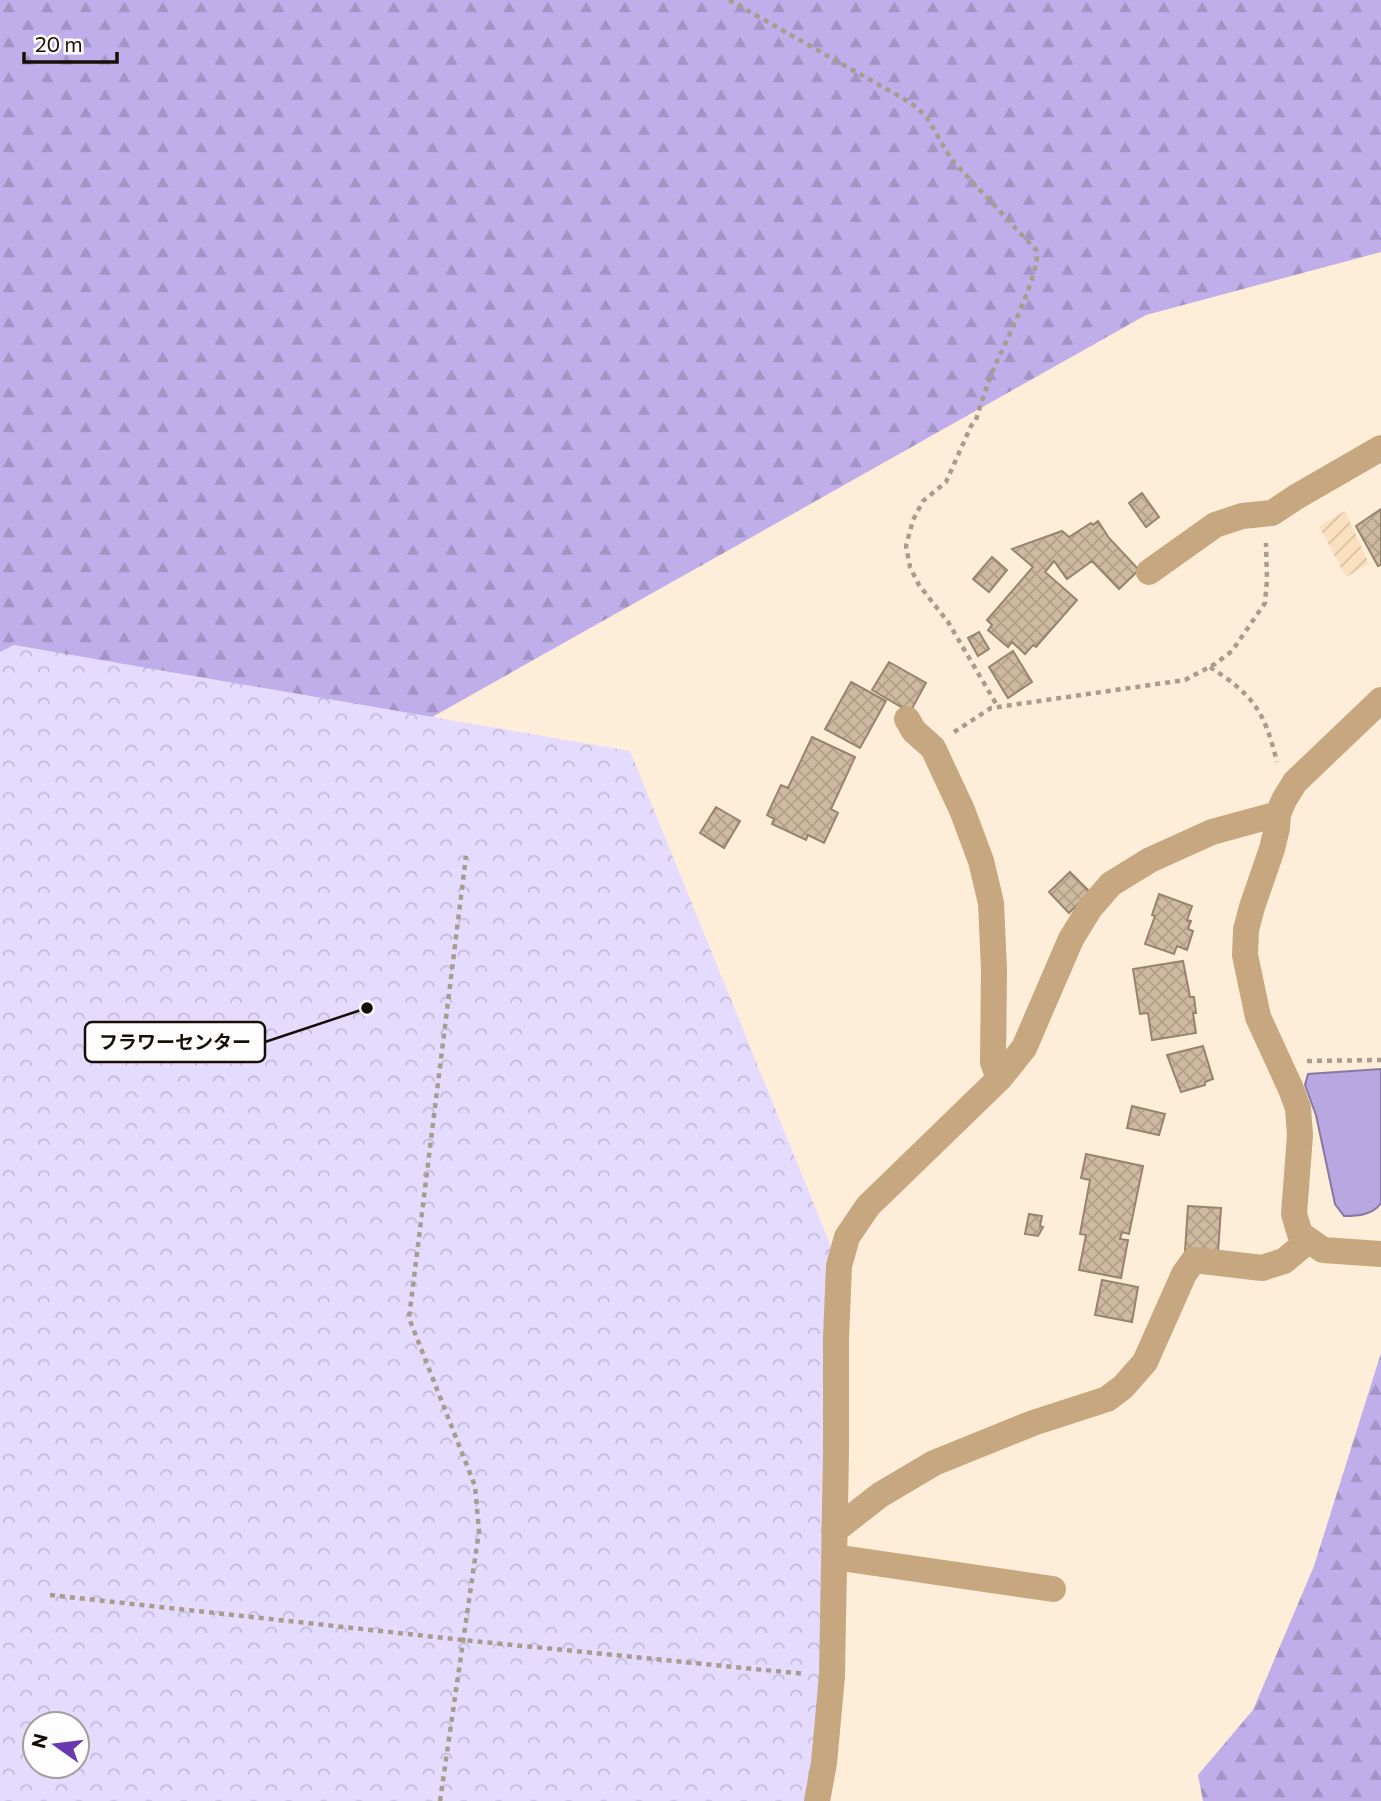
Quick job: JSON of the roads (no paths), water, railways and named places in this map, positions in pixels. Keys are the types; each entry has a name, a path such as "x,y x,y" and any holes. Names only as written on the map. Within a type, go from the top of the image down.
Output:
{"street":[{"path":"1149,572 1215,525 1242,516 1272,513 1381,449"},
{"path":"1381,700 1295,782 1283,805 1272,849 1259,885 1246,930 1245,955 1258,1017 1297,1108 1300,1135 1294,1214 1300,1234 1323,1250 1381,1254"},
{"path":"907,719 914,731 933,747 962,810 981,861 991,903 994,968 993,1062 999,1079"},
{"path":"817,1801 824,1763 832,1676 836,1338 839,1266 847,1237 868,1206 999,1079 1024,1048 1070,939 1090,908 1111,884 1150,860 1212,832 1283,805"},
{"path":"834,1544 880,1495 934,1462 1033,1423 1108,1399 1123,1387 1145,1362 1184,1274 1194,1260 1262,1268 1284,1261 1308,1241"},
{"path":"834,1544 1053,1589"}],"place":[{"name":"フラワーセンター","path":"367,1008"}]}
